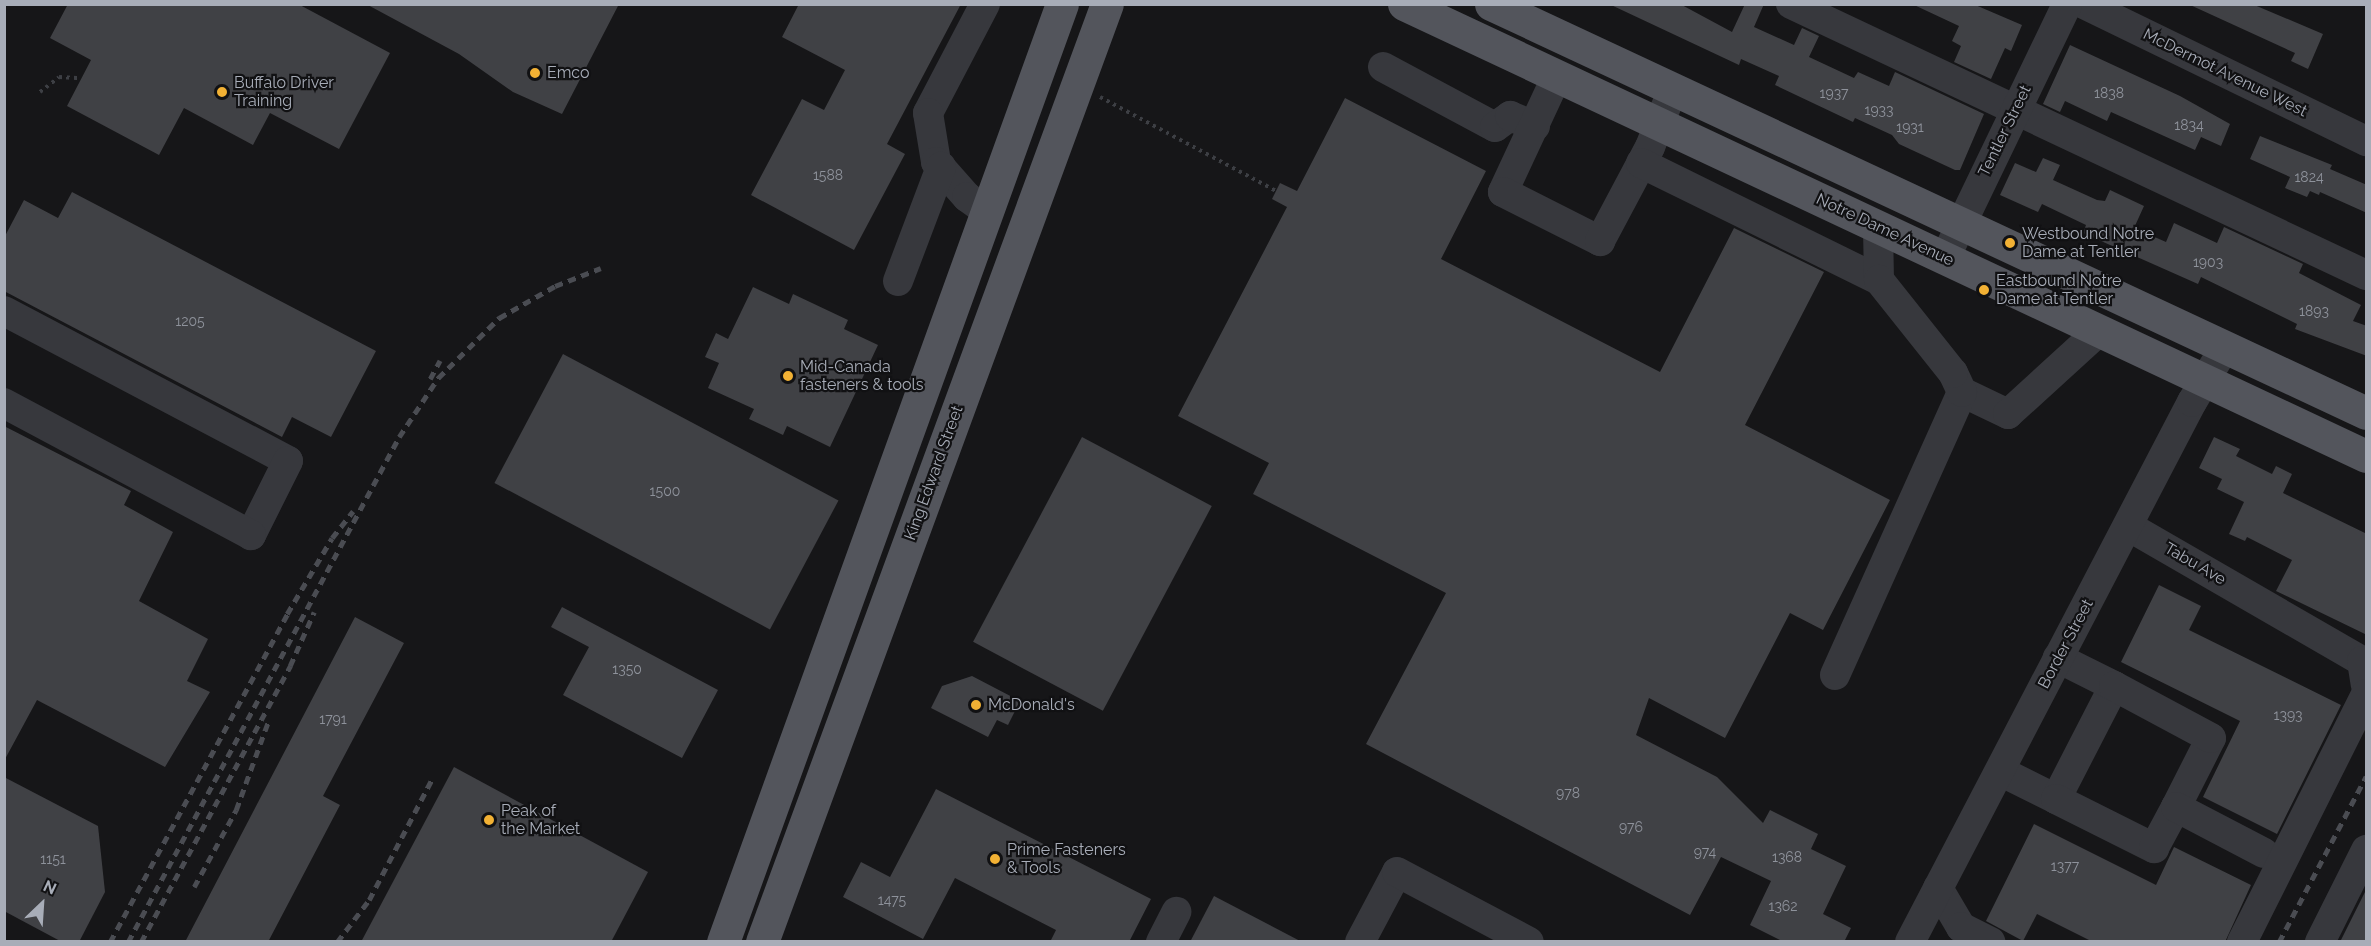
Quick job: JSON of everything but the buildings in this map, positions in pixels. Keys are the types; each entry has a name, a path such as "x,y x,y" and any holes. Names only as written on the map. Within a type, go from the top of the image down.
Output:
{"main road":[{"path":"735,938 812,692 1062,4"},
{"name":"King Edward Street","path":"762,942 1107,4"},
{"name":"Notre Dame Avenue","path":"1404,4 2367,456"},
{"path":"1491,4 2367,413"},
{"path":"812,692 849,706"}],"street":[{"path":"985,4 928,113 936,162 967,197 986,211"},
{"path":"1791,4 2367,275"},
{"name":"Tentler Street","path":"1945,258 2067,4"},
{"name":"McDermot Avenue West","path":"2084,4 2367,141"},
{"path":"1383,67 1495,127 1510,116 1534,126"},
{"path":"1557,76 1503,192 1600,241 1641,163 1673,89"},
{"path":"1641,163 1880,280 1953,373 1962,392 2008,414 2099,331"},
{"path":"898,280 941,167"},
{"path":"1878,226 1880,280"},
{"path":"4,311 288,461 251,534 4,403"},
{"name":"Border Street","path":"1911,942 2204,381 2225,347"},
{"path":"1835,675 1962,392"},
{"name":"Tabu Ave","path":"2128,526 2362,661 2367,685"},
{"path":"2000,771 2154,848 2176,807 2211,738 2058,658"},
{"path":"2056,799 2114,686"},
{"path":"2242,942 2367,694"},
{"path":"2176,807 2264,853"},
{"path":"2320,942 2367,850"},
{"path":"1360,942 1397,872 1529,942"},
{"path":"1938,888 1961,927 1990,942"},
{"path":"1161,942 1176,912"}],"path":[{"path":"40,92 59,77 81,78"},
{"path":"1097,96 1276,191"}],"railway":[{"path":"128,942 399,437 438,378 499,318 555,286 601,268"},
{"path":"430,379 440,360"},
{"path":"110,942 287,614 332,538 353,511"},
{"path":"141,942 290,666 314,612"},
{"path":"194,887 236,810 268,722"},
{"path":"2279,942 2366,776"},
{"path":"337,942 369,900 432,779"}],"place":[{"name":"Emco","path":"535,73"},
{"name":"Buffalo Driver Training","path":"222,92"},
{"name":"Westbound Notre Dame at Tentler","path":"2010,243"},
{"name":"Eastbound Notre Dame at Tentler","path":"1984,290"},
{"name":"Mid-Canada fasteners & tools","path":"788,376"},
{"name":"McDonald's","path":"976,705"},
{"name":"Peak of the Market","path":"489,820"},
{"name":"Prime Fasteners & Tools","path":"995,859"}]}
